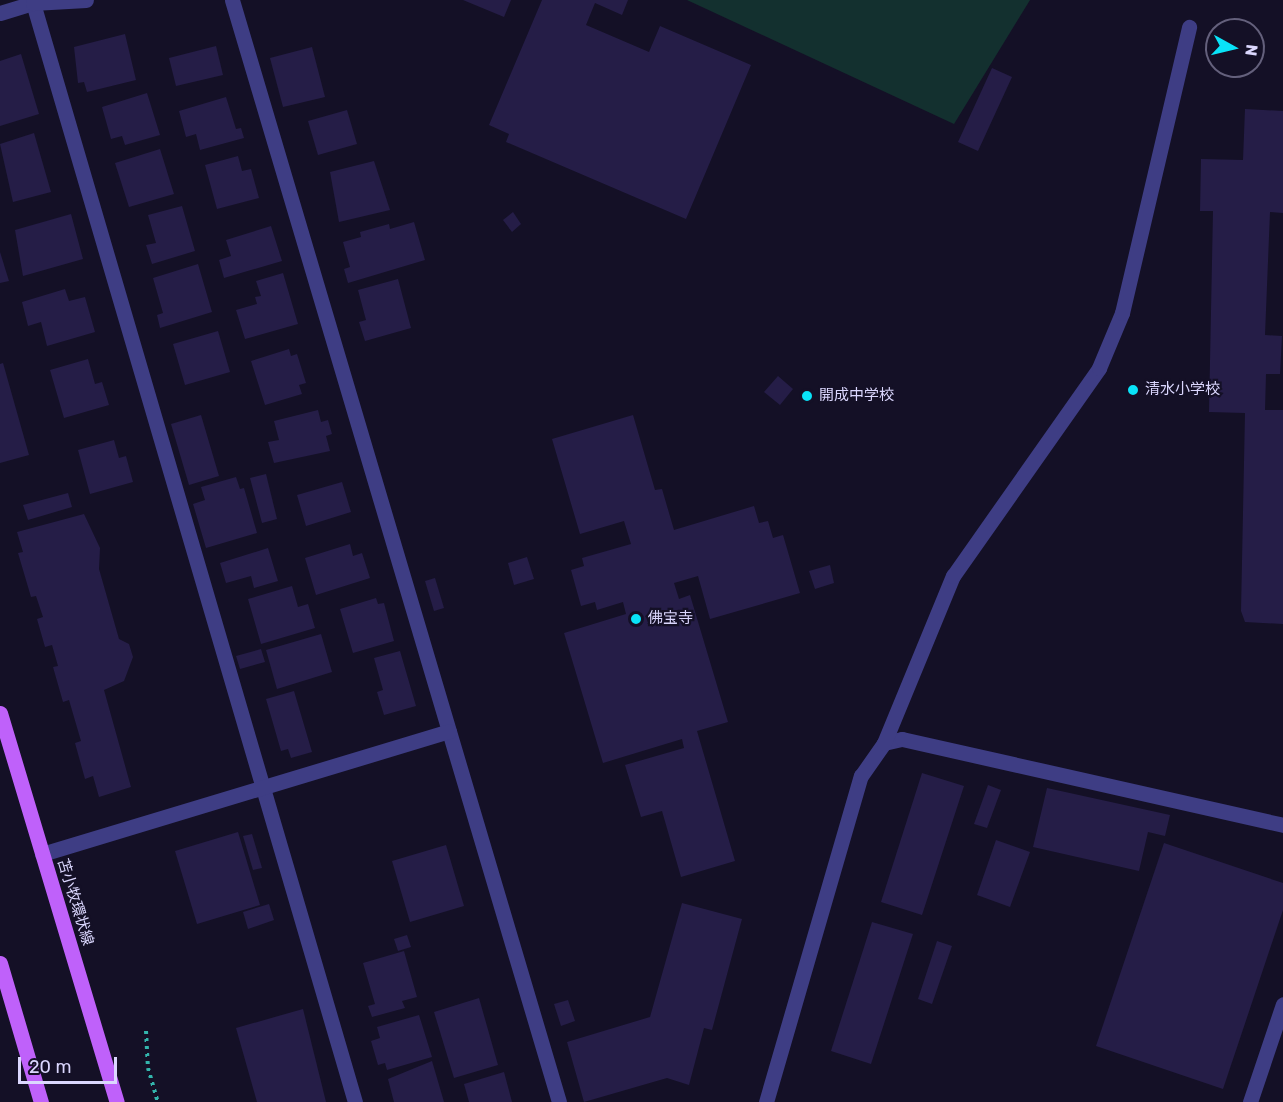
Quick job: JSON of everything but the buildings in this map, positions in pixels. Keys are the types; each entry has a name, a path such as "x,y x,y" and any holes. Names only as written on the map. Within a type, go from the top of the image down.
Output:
{"main road":[{"name":"苫小牧環状線","path":"0,713 117,1102"},
{"path":"0,963 42,1102"}],"street":[{"path":"0,13 33,3 86,0"},
{"path":"232,0 559,1102"},
{"path":"33,3 261,789 355,1102"},
{"path":"766,1102 861,776 884,743 953,576 1099,368 1122,313 1189,27"},
{"path":"42,854 449,730"},
{"path":"884,743 902,739 1283,825"},
{"path":"1250,1102 1283,1004"}],"path":[{"path":"146,1031 148,1068 158,1102"}],"green space":[{"path":"687,0 1030,0 954,124"}],"place":[{"name":"清水小学校","path":"1133,390"},
{"name":"開成中学校","path":"807,396"},
{"name":"佛宝寺","path":"636,619"}]}
